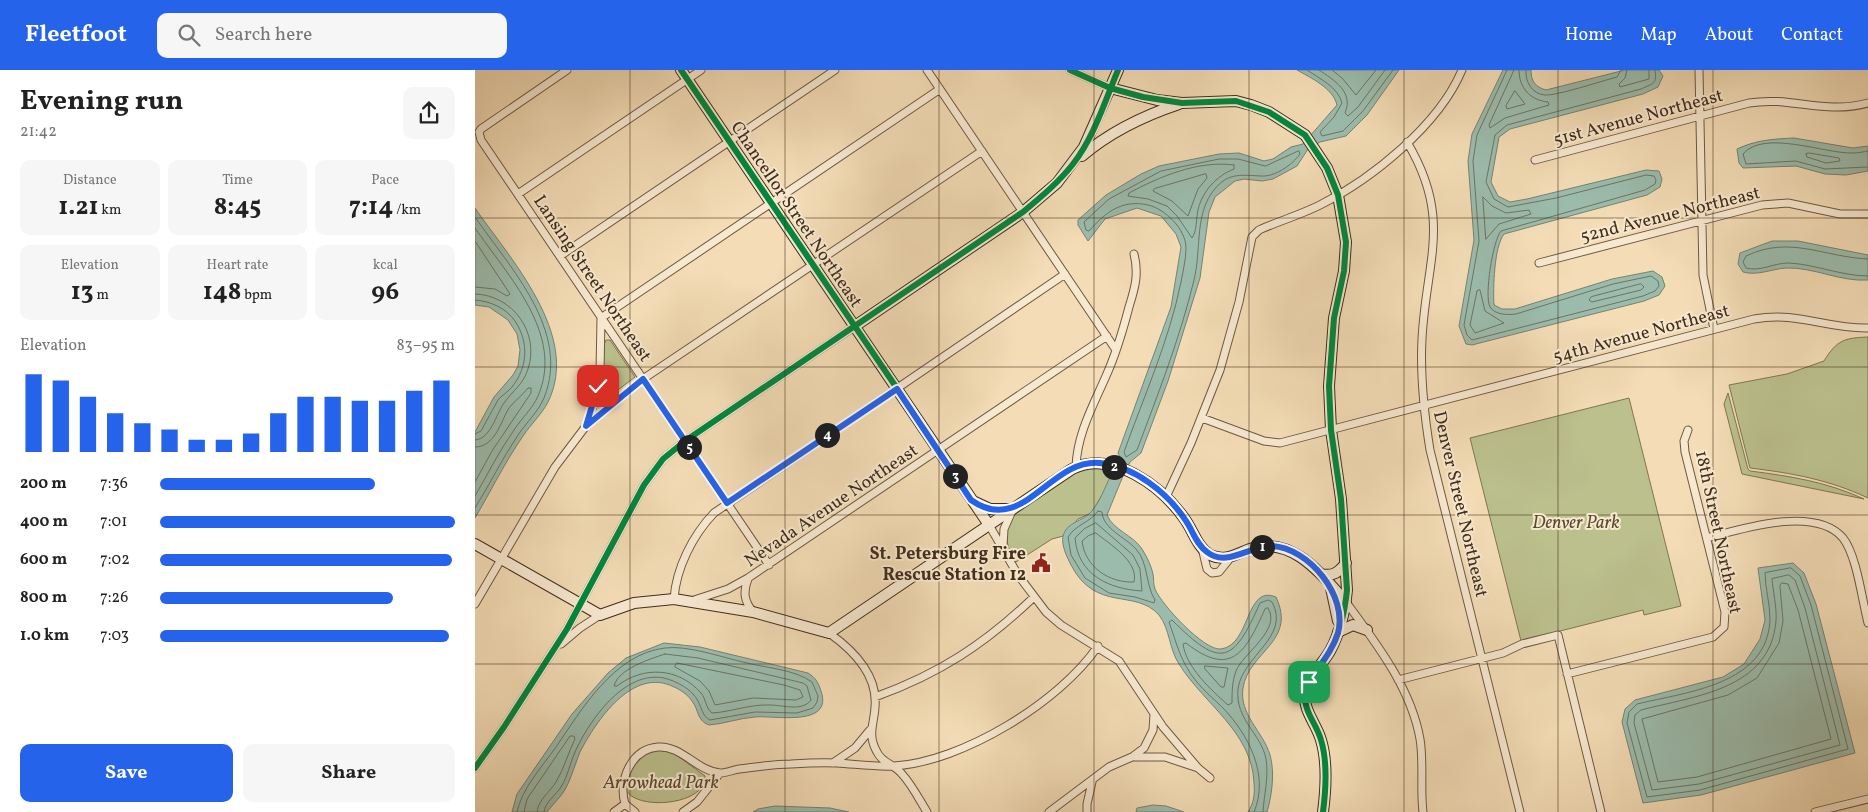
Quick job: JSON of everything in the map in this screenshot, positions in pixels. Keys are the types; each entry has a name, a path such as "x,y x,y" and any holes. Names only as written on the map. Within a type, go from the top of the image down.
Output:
{"street":[{"name":"Lansing Street Northeast","path":"567,70 479,132 481,140 769,565"},
{"name":"Chancellor Street Northeast","path":"681,70 989,525"},
{"path":"518,194 701,70"},
{"path":"560,256 835,70"},
{"path":"927,70 1116,350"},
{"path":"1070,70 1111,88 1143,97 1182,103 1235,101 1269,112 1305,135 1317,150 1327,168 1338,195 1346,249 1331,346 1329,386 1331,430 1341,499 1346,563 1346,602 1338,632 1329,652 1309,682 1305,694 1307,709 1321,739 1325,755 1326,781 1323,812"},
{"path":"475,768 553,652 581,604 644,485 663,460 685,441 1023,212 1057,183 1074,163 1084,147 1118,70"},
{"path":"1166,497 1202,418 1229,338 1252,237 1259,230 1338,195 1378,168 1407,142 1443,101 1462,70"},
{"path":"1699,70 1703,275 1714,329"},
{"path":"586,426 599,379 601,318 940,89"},
{"name":"51st Avenue Northeast","path":"1535,160 1765,100 1832,108 1868,103"},
{"path":"1074,163 1122,128 1143,117 1182,103"},
{"name":"Denver Street Northeast","path":"1407,142 1425,181 1435,229 1433,259 1422,339 1423,406 1430,450 1520,812"},
{"path":"475,604 555,467 586,426 643,379 982,151"},
{"name":"52nd Avenue Northeast","path":"1539,263 1745,208 1776,203 1801,204 1840,214 1868,214"},
{"path":"1076,467 1077,452 1087,415 1116,350 1137,278 1134,254"},
{"path":"674,599 677,581 690,547 706,521 727,503 1065,274"},
{"name":"54th Avenue Northeast","path":"1202,418 1269,443 1288,441 1754,318 1782,315 1836,326 1868,328"},
{"name":"Nevada Avenue Northeast","path":"690,601 728,589 769,565 1107,336"},
{"name":"18th Street Northeast","path":"1567,674 1713,637 1723,627 1726,618 1685,452 1684,441 1688,430"},
{"path":"829,633 1076,467 1101,463 1130,472 1151,484 1166,497 1184,518 1201,548 1207,569 1212,573 1221,570 1231,557"},
{"path":"971,500 989,509 1014,508"},
{"path":"1003,549 1004,529 1014,508"},
{"path":"1707,538 1783,520 1821,526 1835,531 1843,539 1851,554 1868,623"},
{"path":"989,525 1033,597 1061,625 1098,646 1119,661 1154,714 1197,768 1210,778"},
{"path":"475,544 600,615"},
{"path":"1201,548 1216,557 1231,557 1258,547 1282,548 1303,558 1321,574 1346,602 1367,630 1397,680 1413,713 1420,739 1423,812"},
{"path":"1321,574 1327,576 1337,573 1346,563"},
{"path":"748,578 745,586 745,597 753,612"},
{"path":"1329,584 1337,611 1338,632"},
{"path":"875,697 916,681 963,656 998,630 1033,597"},
{"path":"553,652 580,628 600,615 634,603 674,599 753,612 829,633 851,650 863,665 875,697 870,730 855,748 833,762"},
{"path":"1338,632 1353,625 1367,630"},
{"path":"1397,680 1482,658 1558,635 1601,812"},
{"path":"635,812 625,804 622,789 626,772 638,756 650,748 672,748 694,763 720,773 788,764 833,762 895,766 931,758 965,747 1005,726 1055,692 1081,667 1098,646"},
{"path":"1049,812 1093,782 1109,767 1132,757 1149,743 1153,730 1154,714"},
{"path":"870,730 881,758 895,766 906,779 927,812"},
{"path":"1132,757 1165,757 1197,768"},
{"path":"683,812 697,802 720,773"},
{"path":"1087,812 1087,804 1093,782"},
{"path":"1815,812 1868,799"},
{"path":"614,812 625,804"}],"green space":[{"path":"1868,337 1868,498 1839,486 1810,478 1750,468 1729,385 1787,374 1824,361 1837,344 1847,339"},
{"path":"606,340 610,340 635,377 602,402 598,399"},
{"path":"1728,393 1750,471 1808,480 1864,499 1742,474 1724,404"},
{"name":"Denver Park","path":"1629,398 1681,606 1644,615 1643,610 1521,641 1470,438"},
{"path":"1093,467 1117,471 1091,513 1078,519 1063,536 1052,539 1016,562 1010,552 1007,541 1007,529 1011,518 1033,500 1067,478 1082,469"},
{"name":"Arrowhead Park","path":"659,750 674,753 705,776 701,788 690,796 675,801 658,803 642,801 630,795 625,786 633,768 645,755"}],"water":[{"path":"1297,70 1399,70 1367,115 1346,136 1320,142 1308,149 1297,166 1273,179 1262,181 1244,179 1235,181 1215,197 1209,212 1200,278 1168,381 1141,453 1130,462 1107,515 1114,525 1134,540 1142,549 1151,567 1155,589 1165,605 1194,635 1214,648 1221,649 1231,645 1238,637 1259,599 1266,595 1276,597 1281,612 1281,625 1270,646 1247,675 1243,688 1243,698 1248,715 1267,746 1273,776 1267,812 1248,812 1253,802 1254,787 1251,765 1245,749 1236,733 1189,679 1179,664 1159,615 1149,607 1139,603 1104,595 1092,589 1081,580 1066,555 1063,540 1065,531 1091,512 1100,499 1111,475 1116,474 1122,461 1118,453 1171,307 1181,247 1176,234 1161,216 1137,208 1105,219 1088,241 1078,225 1078,220 1106,195 1141,174 1159,166 1219,154 1239,153 1264,161 1273,159 1291,147 1303,144 1337,105 1331,93 1315,80"},
{"path":"1503,70 1531,70 1534,83 1546,90 1625,70 1659,70 1663,76 1658,87 1643,94 1510,129 1499,137 1491,182 1498,196 1510,202 1646,170 1659,171 1662,179 1660,187 1647,195 1504,234 1496,258 1494,305 1502,309 1515,309 1612,279 1653,271 1662,277 1665,286 1659,295 1644,301 1472,345 1466,344 1459,326 1474,240 1468,161 1472,134"},
{"path":"1794,138 1853,148 1868,146 1868,171 1846,175 1825,174 1796,166 1743,168 1739,163 1737,149 1758,142"},
{"path":"475,208 506,250 537,299 549,325 555,351 556,377 546,406 516,446 475,518 475,432 494,397 513,375 518,366 520,350 517,334 508,320 489,307 475,305"},
{"path":"1772,241 1798,241 1868,255 1868,280 1847,279 1796,268 1754,273 1743,272 1738,264 1740,253"},
{"path":"1793,563 1804,573 1816,604 1855,753 1701,795 1643,803 1622,722 1625,709 1635,700 1723,677 1744,664 1760,639 1765,620 1758,568"},
{"path":"664,643 700,647 808,673 818,683 823,703 819,710 810,715 787,718 749,718 709,725 702,721 692,701 682,691 659,682 644,684 630,690 606,712 580,752 566,788 547,812 512,812 517,794 572,714 608,673 626,658"},
{"path":"1153,805 1166,806 1184,812 1136,812 1137,808"},
{"path":"775,806 830,808 849,812 753,812 758,809"}],"cycle path":[{"path":"681,70 972,499"},
{"path":"1070,70 1110,88 1143,97 1182,103 1236,101 1269,112 1305,135 1327,168 1338,195 1346,242 1344,271 1334,318 1329,386 1331,430 1341,499 1347,590 1337,637 1309,682 1305,694 1306,706 1319,734 1325,758 1326,785 1323,812"},
{"path":"475,768 504,727 567,629 644,485 663,459 685,441 1023,212 1036,201 1062,177 1087,142 1099,118 1118,70"}],"place":[{"name":"St. Petersburg Fire Rescue Station 12","path":"1041,563"}],"route":[{"path":"598,386 586,426 643,379 727,503 897,389 971,500 983,507 1000,510 1014,508 1071,469 1085,464 1101,463 1130,472 1151,484 1174,505 1193,532 1198,544 1208,553 1216,557 1225,558 1236,556 1258,547 1273,546 1295,552 1321,574 1329,584 1333,594 1337,611 1338,632 1329,652 1309,682"}]}
